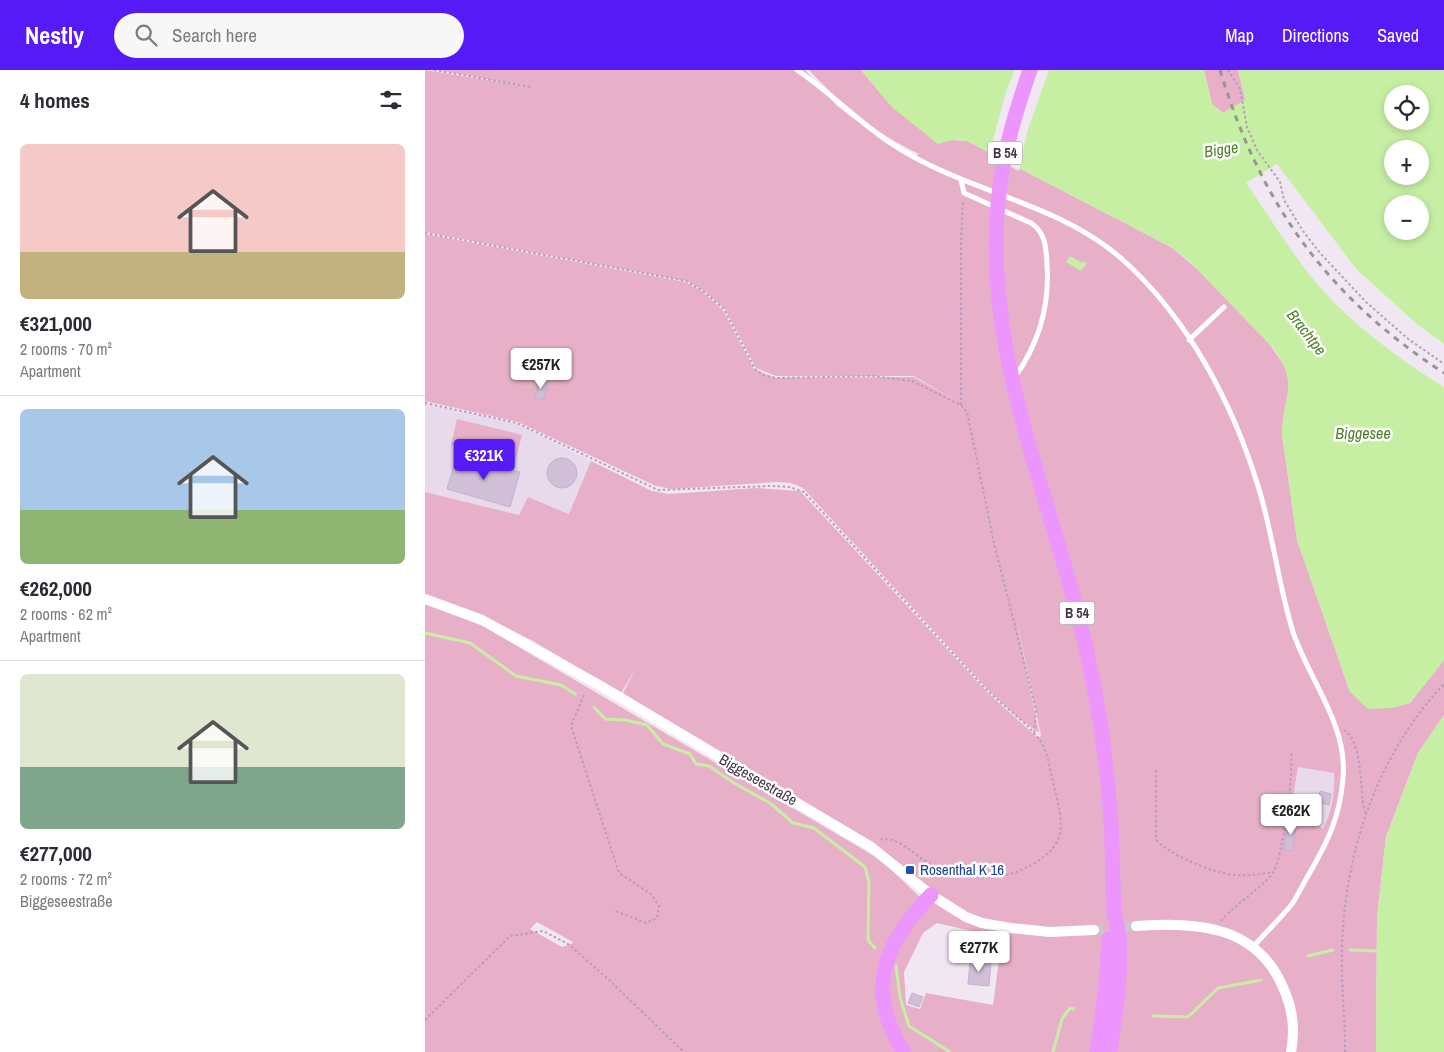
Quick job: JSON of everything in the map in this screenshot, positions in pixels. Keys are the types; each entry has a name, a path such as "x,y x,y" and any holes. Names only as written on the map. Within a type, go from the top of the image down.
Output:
{"main road":[{"name":"B 54","path":"1030,70 1006,149 999,188 996,239 1003,327 1012,381 1070,585 1095,694 1109,797 1114,938 1106,986 1100,1050"},
{"path":"904,1052 888,1024 883,1002 883,977 891,949 909,919 931,895"}],"street":[{"name":"Biggeseestraße","path":"425,599 482,620 601,686 871,847 931,895 966,917 982,924 1051,932 1094,930"},
{"path":"1136,926 1167,924 1214,928 1233,935 1253,947 1272,965 1291,1008 1293,1026 1291,1052"}],"lane":[{"path":"797,70 821,86 848,111 887,142 913,157 961,180 1023,203 1081,230 1104,245 1125,262 1146,285 1189,340 1212,377 1244,447 1259,488 1293,631 1307,667 1337,729 1344,773 1335,824 1328,842 1292,904 1253,947"},
{"path":"961,180 964,193 1031,223 1038,228 1044,237 1049,285 1043,322 1026,361 1012,381"},
{"path":"1189,340 1224,307"}],"path":[{"path":"434,70 531,87"},
{"path":"1228,70 1240,89 1247,127 1257,150 1279,182 1289,209 1303,231 1346,282 1407,338 1444,364"},
{"path":"961,406 961,244 964,193"},
{"path":"425,233 686,282 703,291 724,309 755,369 763,375 775,378 892,378 912,381 961,406 970,418 977,466 994,543 1036,710 1034,732"},
{"path":"425,403 517,423 658,490 771,486 801,490 989,692 1034,732 1045,750 1062,826 1057,843 1039,860 1009,875 989,878 944,870 888,839 881,839 871,847"},
{"path":"1345,1052 1342,950 1344,920 1354,854 1365,812 1405,734 1444,684"},
{"path":"584,695 571,726 619,873 651,894 659,906 657,918 646,923 613,910"},
{"path":"1337,729 1348,733 1354,745 1359,762 1362,803 1365,812"},
{"path":"1214,928 1274,872 1291,780 1291,752"},
{"path":"1156,770 1155,839 1161,847 1215,870 1233,875 1274,872"},
{"path":"425,1020 510,936 543,931 568,944 608,978 684,1052"}],"shaded area":[{"path":"425,70 524,86 438,70 805,70 837,106 887,144 916,156 919,154 887,137 860,118 834,96 809,70 861,70 893,108 953,140 967,141 1169,246 1182,256 1238,309 1273,350 1284,367 1289,381 1289,388 1282,434 1297,540 1350,692 1410,703 1444,660 1444,715 1418,753 1386,837 1377,917 1376,1052 425,1052 425,604 481,625 881,860 921,898 929,894 873,842 622,695 635,670 621,693 533,641 484,616 425,595 425,492 519,515 528,497 569,514 591,461 652,491 669,494 756,488 800,491 988,693 1038,738 1041,736 1016,617 1039,733 1017,717 989,691 803,488 791,483 778,482 672,489 656,486 518,422 425,401 425,234 685,282 702,291 723,310 754,369 775,378 914,377 961,404 914,376 776,376 756,368 725,309 704,291 687,281 425,232","holes":["1298,767 1334,773 1332,802 1323,829 1301,811 1291,810","537,922 573,943 562,947 530,929","937,923 1002,938 993,1005 926,993 920,1009 906,1005 904,972 923,933"]},
{"path":"1204,70 1238,70 1246,100 1223,113 1212,104"},
{"path":"425,404 517,424 591,461 570,514 528,497 520,515 425,492"},
{"path":"457,419 522,435 515,462 451,445"},
{"path":"1298,767 1334,773 1335,788 1330,814 1323,829 1301,811 1291,811"}],"water":[{"name":"Biggesee","path":"861,70 1204,70 1212,104 1223,113 1245,100 1238,70 1444,70 1444,344 1417,324 1357,270 1277,164 1246,183 1300,262 1333,301 1378,341 1444,387 1444,660 1410,703 1393,708 1368,709 1350,692 1297,540 1282,434 1288,382 1282,362 1274,349 1188,260 1169,246 967,141 953,140 938,144 893,108"},
{"path":"1070,256 1082,263 1083,261 1087,263 1081,271 1066,262"},
{"path":"1444,715 1444,1052 1376,1052 1377,917 1386,837 1418,753"}],"pier":[{"path":"1015,70 1049,70 1027,132 1019,171 989,155 1006,92"}],"building":[{"path":"540,381 548,383 543,400 535,398"},
{"path":"457,455 520,472 510,507 447,489"},
{"path":"562,458 573,462 577,473 573,484 562,488 551,484 547,473 551,462"},
{"path":"1320,791 1331,794 1329,805 1317,802"},
{"path":"1298,817 1292,851 1284,850 1287,829"},
{"path":"970,960 991,962 989,986 968,984"},
{"path":"912,993 923,997 919,1007 908,1003"}],"waterway":[{"path":"425,633 470,643 516,676 561,685 575,694"},
{"path":"594,707 605,719 625,720 647,725 663,744 690,754 696,764 709,766 734,783 770,803 793,823 814,828 865,867 869,882 868,940 875,948"},
{"path":"1308,956 1333,950"},
{"path":"1350,950 1379,951"},
{"path":"896,966 900,997 909,1026 950,1052"},
{"path":"1153,1016 1188,1017 1218,988 1261,980"},
{"path":"1053,1052 1062,1019 1070,1008 1074,1009"}],"tunnel":[{"path":"1094,930 1136,926"}],"railway":[{"path":"1220,70 1236,118 1255,163 1303,243 1332,279 1365,312 1402,344 1444,373"}],"place":[{"name":"Rosenthal K 16","path":"910,870"}],"water label":[{"name":"Bigge","path":"1221,149"},
{"name":"Brachtpe","path":"1307,332"}]}
